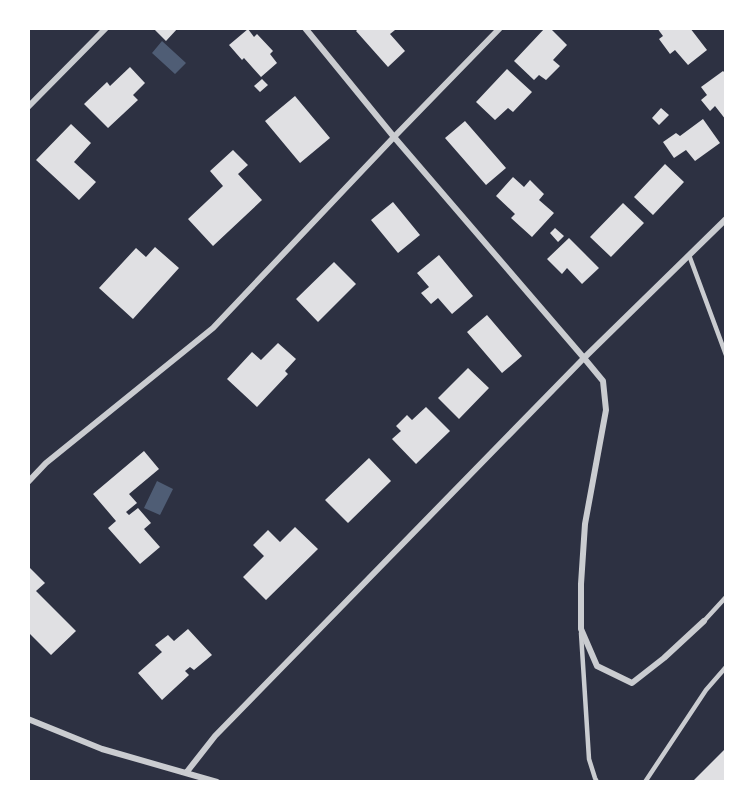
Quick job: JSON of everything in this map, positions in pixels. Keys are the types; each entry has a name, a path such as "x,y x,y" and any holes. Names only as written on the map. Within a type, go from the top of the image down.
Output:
{"street":[{"path":"28,107 106,28"},
{"path":"305,28 603,381 606,410 585,524 581,584 581,629 597,666 632,683 664,658 704,621"},
{"path":"28,482 46,463 213,328 394,136 500,28"},
{"path":"186,773 215,736 584,358 726,219"},
{"path":"28,719 102,749 217,782"}],"lane":[{"path":"689,255 726,355"},
{"path":"704,621 726,597"},
{"path":"581,629 589,759 597,782"},
{"path":"645,782 706,690 726,667"}],"water":[{"path":"162,41 186,63 175,74 152,53"},
{"path":"157,481 173,489 160,515 144,508"}],"building":[{"path":"153,28 178,28 166,41"},
{"path":"359,28 394,28 395,30 390,34 405,51 388,67 356,31"},
{"path":"545,28 550,28 567,45 553,60 560,66 546,80 539,75 534,80 514,61"},
{"path":"657,28 690,28 707,50 688,65 675,50 670,54 659,39 663,36"},
{"path":"248,29 254,37 257,34 273,51 270,54 277,63 261,77 229,45"},
{"path":"130,67 145,83 133,95 138,100 108,128 84,104 107,82 110,86"},
{"path":"507,69 532,92 513,112 508,108 495,120 476,102"},
{"path":"723,71 726,74 726,120 715,106 710,111 701,100 707,95 701,87"},
{"path":"262,79 268,85 260,92 254,86"},
{"path":"295,96 330,138 300,163 265,121"},
{"path":"661,108 669,115 659,125 652,118"},
{"path":"703,119 720,143 695,161 686,150 674,158 663,142 676,133 680,136"},
{"path":"465,121 506,168 486,185 445,138"},
{"path":"71,124 91,143 74,162 96,182 79,200 36,160"},
{"path":"233,150 248,165 238,174 262,200 213,246 188,219 223,186 210,171"},
{"path":"665,164 684,182 653,215 634,197"},
{"path":"513,177 524,187 530,180 544,194 539,200 554,213 532,237 511,218 515,214 496,196"},
{"path":"393,202 420,235 398,253 371,220"},
{"path":"623,203 644,223 611,257 590,237"},
{"path":"555,228 564,236 558,242 550,233"},
{"path":"569,238 599,268 582,284 567,268 562,274 547,259"},
{"path":"155,247 179,268 133,319 99,288 136,248 146,257"},
{"path":"439,255 473,296 452,314 438,298 431,304 421,293 429,287 417,273"},
{"path":"334,262 356,284 318,322 296,299"},
{"path":"487,315 522,356 502,373 467,332"},
{"path":"278,343 296,359 285,371 288,374 257,407 227,379 252,352 261,360"},
{"path":"468,368 489,388 459,419 438,398"},
{"path":"426,407 450,431 416,464 392,439 401,431 396,426 407,415 412,420"},
{"path":"144,451 159,469 129,494 137,503 126,512 129,515 138,508 151,523 144,529 160,547 140,564 108,528 116,521 93,494"},
{"path":"369,458 391,481 348,523 325,500"},
{"path":"295,527 318,549 266,600 243,577 264,556 253,545 268,530 280,542"},
{"path":"28,566 45,583 36,591 76,631 51,655 28,632"},
{"path":"188,629 212,655 194,670 190,667 185,671 189,675 162,700 138,673 162,652 155,645 168,635 174,641"},
{"path":"726,748 726,782 692,782"}]}
